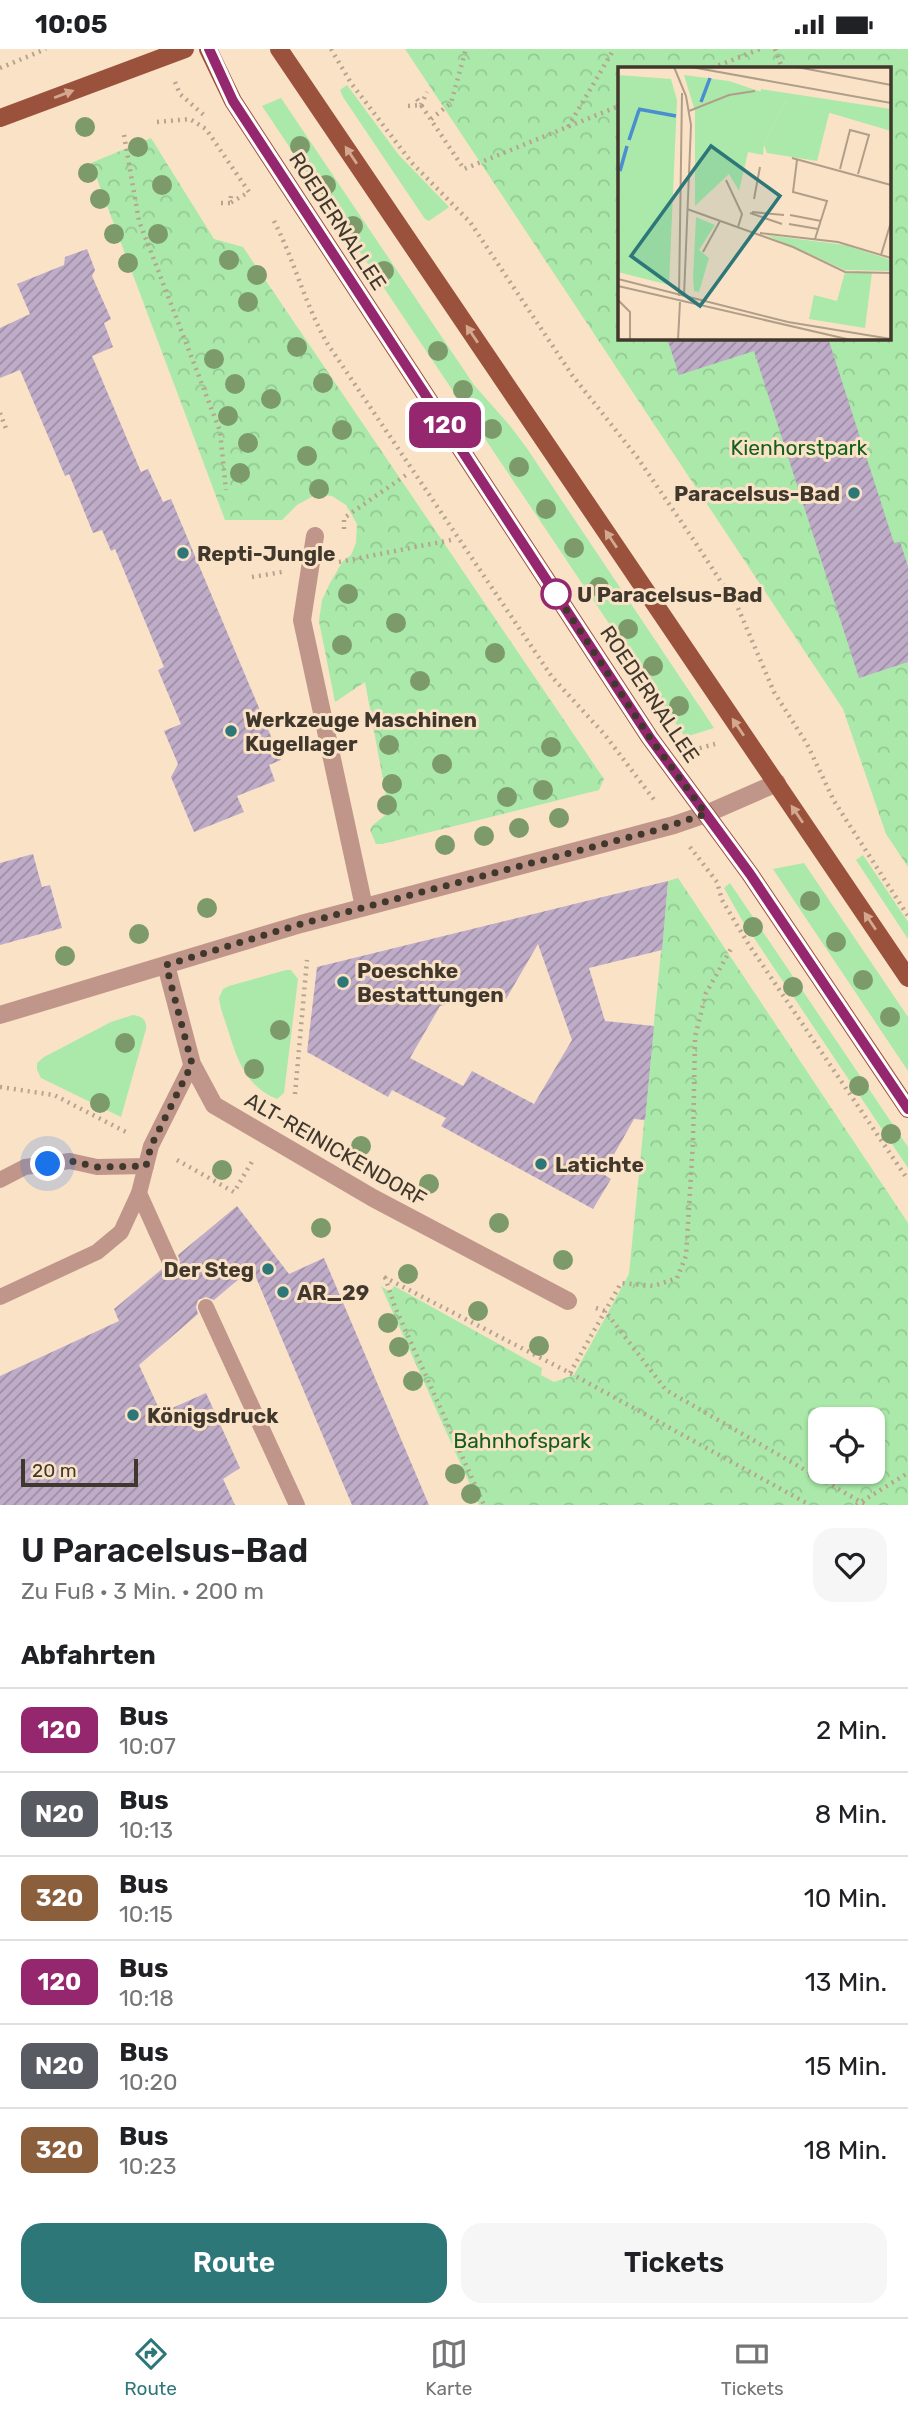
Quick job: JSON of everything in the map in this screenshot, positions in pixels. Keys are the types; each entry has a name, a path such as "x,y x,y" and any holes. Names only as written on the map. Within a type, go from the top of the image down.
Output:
{"main road":[{"path":"0,118 185,49"},
{"name":"ROEDERNALLEE","path":"208,49 237,107 650,738 750,874 908,1109"},
{"path":"279,49 908,978"}],"street":[{"path":"315,536 302,620 364,907"},
{"path":"0,1015 364,907 674,825 777,783"},
{"name":"ALT-REINICKENDORF","path":"166,965 192,1064 214,1105 373,1198 568,1301"},
{"path":"0,1021 19,1010"}],"lane":[{"path":"0,1297 97,1252 121,1232 139,1193 151,1146 192,1064"},
{"path":"0,1180 25,1167 71,1161 97,1167 146,1166"},
{"path":"139,1193 170,1262"},
{"path":"206,1307 297,1505"}],"path":[{"path":"0,68 46,49"},
{"path":"331,49 351,83 412,163 470,222 572,375 637,457 695,543 738,608 774,692 807,744 834,801 908,916"},
{"path":"430,119 451,103 466,49"},
{"path":"567,127 614,49"},
{"path":"715,67 760,49"},
{"path":"775,49 782,67"},
{"path":"165,57 180,94 214,124"},
{"path":"421,105 427,92"},
{"path":"417,99 464,169 618,106"},
{"path":"408,106 421,105"},
{"path":"156,122 190,119 206,129 249,192 230,203 221,203"},
{"path":"124,135 139,221 220,431 226,490"},
{"path":"230,203 231,196"},
{"path":"272,218 285,243 316,324 327,343 552,677 605,735 717,883 722,900 733,920 908,1181"},
{"path":"0,413 7,431"},
{"path":"344,540 344,518 406,475"},
{"path":"252,577 451,540"},
{"path":"343,551 343,561"},
{"path":"693,750 723,741"},
{"path":"570,1373 621,1283 654,1286 677,1278 686,1256 693,1142 695,1037 706,993 732,947"},
{"path":"295,1094 307,960"},
{"path":"0,1087 54,1095 234,1192"},
{"path":"484,1505 395,1307 384,1276 570,1373 810,1505"},
{"path":"568,1301 605,1311 666,1390 861,1504 908,1473"}],"green space":[{"name":"Kienhorstpark","path":"405,49 908,49 908,867 886,834 843,709"},
{"path":"347,85 398,154 449,207 429,221 425,219 343,97 340,90"},
{"path":"281,98 474,385 526,447 714,728 685,737 262,106"},
{"path":"151,138 214,239 243,247 604,779 599,790 376,844 370,830 389,812 365,682 335,702 319,621 322,600 330,583 343,561 351,555 356,543 357,524 346,505 332,496 317,494 297,505 282,520 225,520 91,163"},
{"path":"863,855 908,922 908,939 856,860"},
{"path":"804,863 908,1017 908,1071 773,869"},
{"name":"Bahnhofspark","path":"678,878 908,1223 908,1505 479,1505 381,1286 390,1292 394,1286 542,1368 541,1375 554,1382 574,1375 629,1274 668,881"},
{"path":"730,883 908,1147 908,1168 742,920 724,888"},
{"path":"291,970 298,979 284,1093 277,1099 266,1094 244,1071 231,1041 219,998 223,989 229,986"},
{"path":"133,1015 143,1019 146,1029 121,1117 41,1078 37,1063 44,1057 111,1022"}],"building":[{"path":"87,249 95,270 92,276 111,319 104,323 113,347 92,356 141,472 148,469 163,502 171,499 281,760 269,765 275,781 237,796 244,812 194,832 171,777 178,764 164,731 181,724 158,670 164,667 115,549 111,551 102,530 93,533 69,474 65,476 20,370 0,378 0,328 30,314 17,284 64,265 65,257"},
{"name":"Paracelsus-Bad","path":"667,339 828,339 894,543 900,542 908,566 908,662 859,678 754,351 679,375"},
{"path":"33,854 42,887 50,885 62,928 0,945 0,863"},
{"path":"668,881 662,950 589,968 605,1021 654,1026 645,1120 634,1119 603,1174 611,1179 593,1209 441,1126 446,1118 392,1090 388,1097 307,1052 317,967","holes":["538,944 572,1040 534,1104 472,1071 463,1086 410,1058 440,1006 496,992 506,999"]},
{"path":"237,1206 289,1274 324,1258 429,1505 352,1505 252,1268 214,1300 206,1297 198,1300 198,1314 139,1365 161,1413 206,1393 240,1468 223,1479 235,1505 0,1505 0,1376 119,1321 114,1309 162,1269 170,1272 178,1269 178,1255"}],"bus line":[{"name":"120","path":"209,49 233,101 650,738 750,874 908,1109"}],"place":[{"name":"Paracelsus-Bad","path":"854,493"},
{"name":"Repti-Jungle","path":"183,553"},
{"name":"U Paracelsus-Bad","path":"556,594"},
{"name":"Werkzeuge Maschinen Kugellager","path":"231,731"},
{"name":"Poeschke Bestattungen","path":"343,982"},
{"name":"Latichte","path":"541,1164"},
{"name":"Der Steg","path":"268,1269"},
{"name":"AR_29","path":"283,1292"},
{"name":"Königsdruck","path":"133,1415"}],"route":[{"path":"48,1164 71,1161 97,1167 146,1166 151,1146 192,1064 166,965 301,924 653,831 706,814 650,738 556,594"}]}
